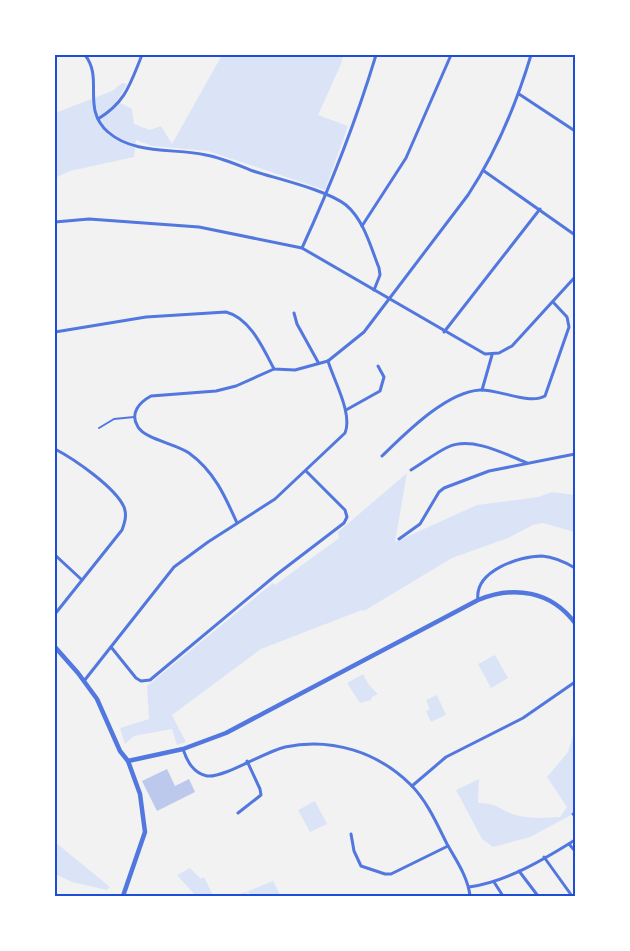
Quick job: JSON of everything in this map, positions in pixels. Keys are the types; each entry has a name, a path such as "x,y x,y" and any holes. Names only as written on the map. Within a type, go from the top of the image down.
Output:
{"street":[{"path":"85,55 93,68 92,101 98,119 109,133 142,148 206,155 326,195 346,205 362,226 379,268 380,275 374,290"},
{"path":"98,119 109,112 126,94 142,55"},
{"path":"302,248 326,195 363,98 376,55"},
{"path":"237,523 220,486 203,465 188,453 144,433 138,428 134,417 139,405 151,396 216,391 236,386 274,369 295,370 318,362 328,361 364,332 484,171 510,117 531,55"},
{"path":"362,226 406,158 450,56"},
{"path":"519,94 575,131"},
{"path":"484,171 575,235"},
{"path":"444,332 540,210"},
{"path":"55,222 89,219 199,228 302,248 480,353 492,354 505,351 512,346 575,277"},
{"path":"382,456 442,404 456,396 482,390 535,400 545,396 569,327 567,317 553,302"},
{"path":"55,332 146,318 226,312 235,314 245,322 274,369"},
{"path":"294,313 297,324 318,362"},
{"path":"482,390 492,354"},
{"path":"84,680 174,567 275,499 345,433 348,427 346,410 328,361"},
{"path":"346,410 380,391 384,377 378,366"},
{"path":"412,470 448,447 460,444 479,445 528,463"},
{"path":"55,449 104,484 120,500 126,515 122,530 55,614"},
{"path":"399,539 420,524 439,492 444,488 489,471 575,454"},
{"path":"111,647 136,678 141,681 150,680 276,575 344,523 347,517 345,510 306,470"},
{"path":"55,555 82,580"},
{"path":"478,600 479,588 486,580 504,565 514,561 543,556 575,568"},
{"path":"128,761 183,749 232,730 478,600 509,591 534,594 555,604 575,623"},
{"path":"55,647 98,699 120,751 128,761 140,794 145,832 123,896"},
{"path":"412,786 446,757 523,718 575,682"},
{"path":"183,749 191,766 207,776 219,775 247,761 290,746 317,743 359,752 380,761 412,786 432,816 448,846 469,887 470,896"},
{"path":"238,813 261,795 247,761"},
{"path":"351,834 354,851 361,866 385,874 391,874 448,846"},
{"path":"469,887 493,882 519,871 575,840"},
{"path":"569,844 575,851"},
{"path":"544,857 572,896"},
{"path":"519,871 538,896"},
{"path":"493,882 503,896"}],"lane":[{"path":"99,428 114,419 134,417"}],"shaded area":[{"path":"222,55 343,55 341,64 318,115 348,126 325,190 208,151 152,146 136,140 134,157 70,171 55,178 55,113 112,91 122,83 127,84 117,101 132,109 134,124 150,130 161,126 172,144"},
{"path":"407,473 395,542 477,505 538,497 552,492 575,495 575,532 543,523 533,525 508,538 452,558 364,611 362,610 261,649 172,715 186,742 177,745 172,729 134,736 125,744 120,728 149,719 147,686 273,583 275,585 339,538 338,532"},
{"path":"495,655 508,678 491,688 478,664"},
{"path":"363,674 369,685 378,694 372,697 371,700 360,703 347,683"},
{"path":"437,695 446,715 431,722 426,711 430,709 426,700"},
{"path":"575,729 575,813 530,837 493,847 482,839 456,790 479,779 478,803 495,805 510,813 521,816 538,818 560,817 567,807 547,777 568,752"},
{"path":"315,801 327,824 310,832 298,810"},
{"path":"55,842 110,887 107,890 72,882 55,874"},
{"path":"190,868 201,879 204,877 213,896 196,896 177,875"},
{"path":"273,881 281,896 254,896 247,892 245,896 236,896"}],"building":[{"path":"167,769 175,786 189,779 195,792 157,811 142,781"}]}
